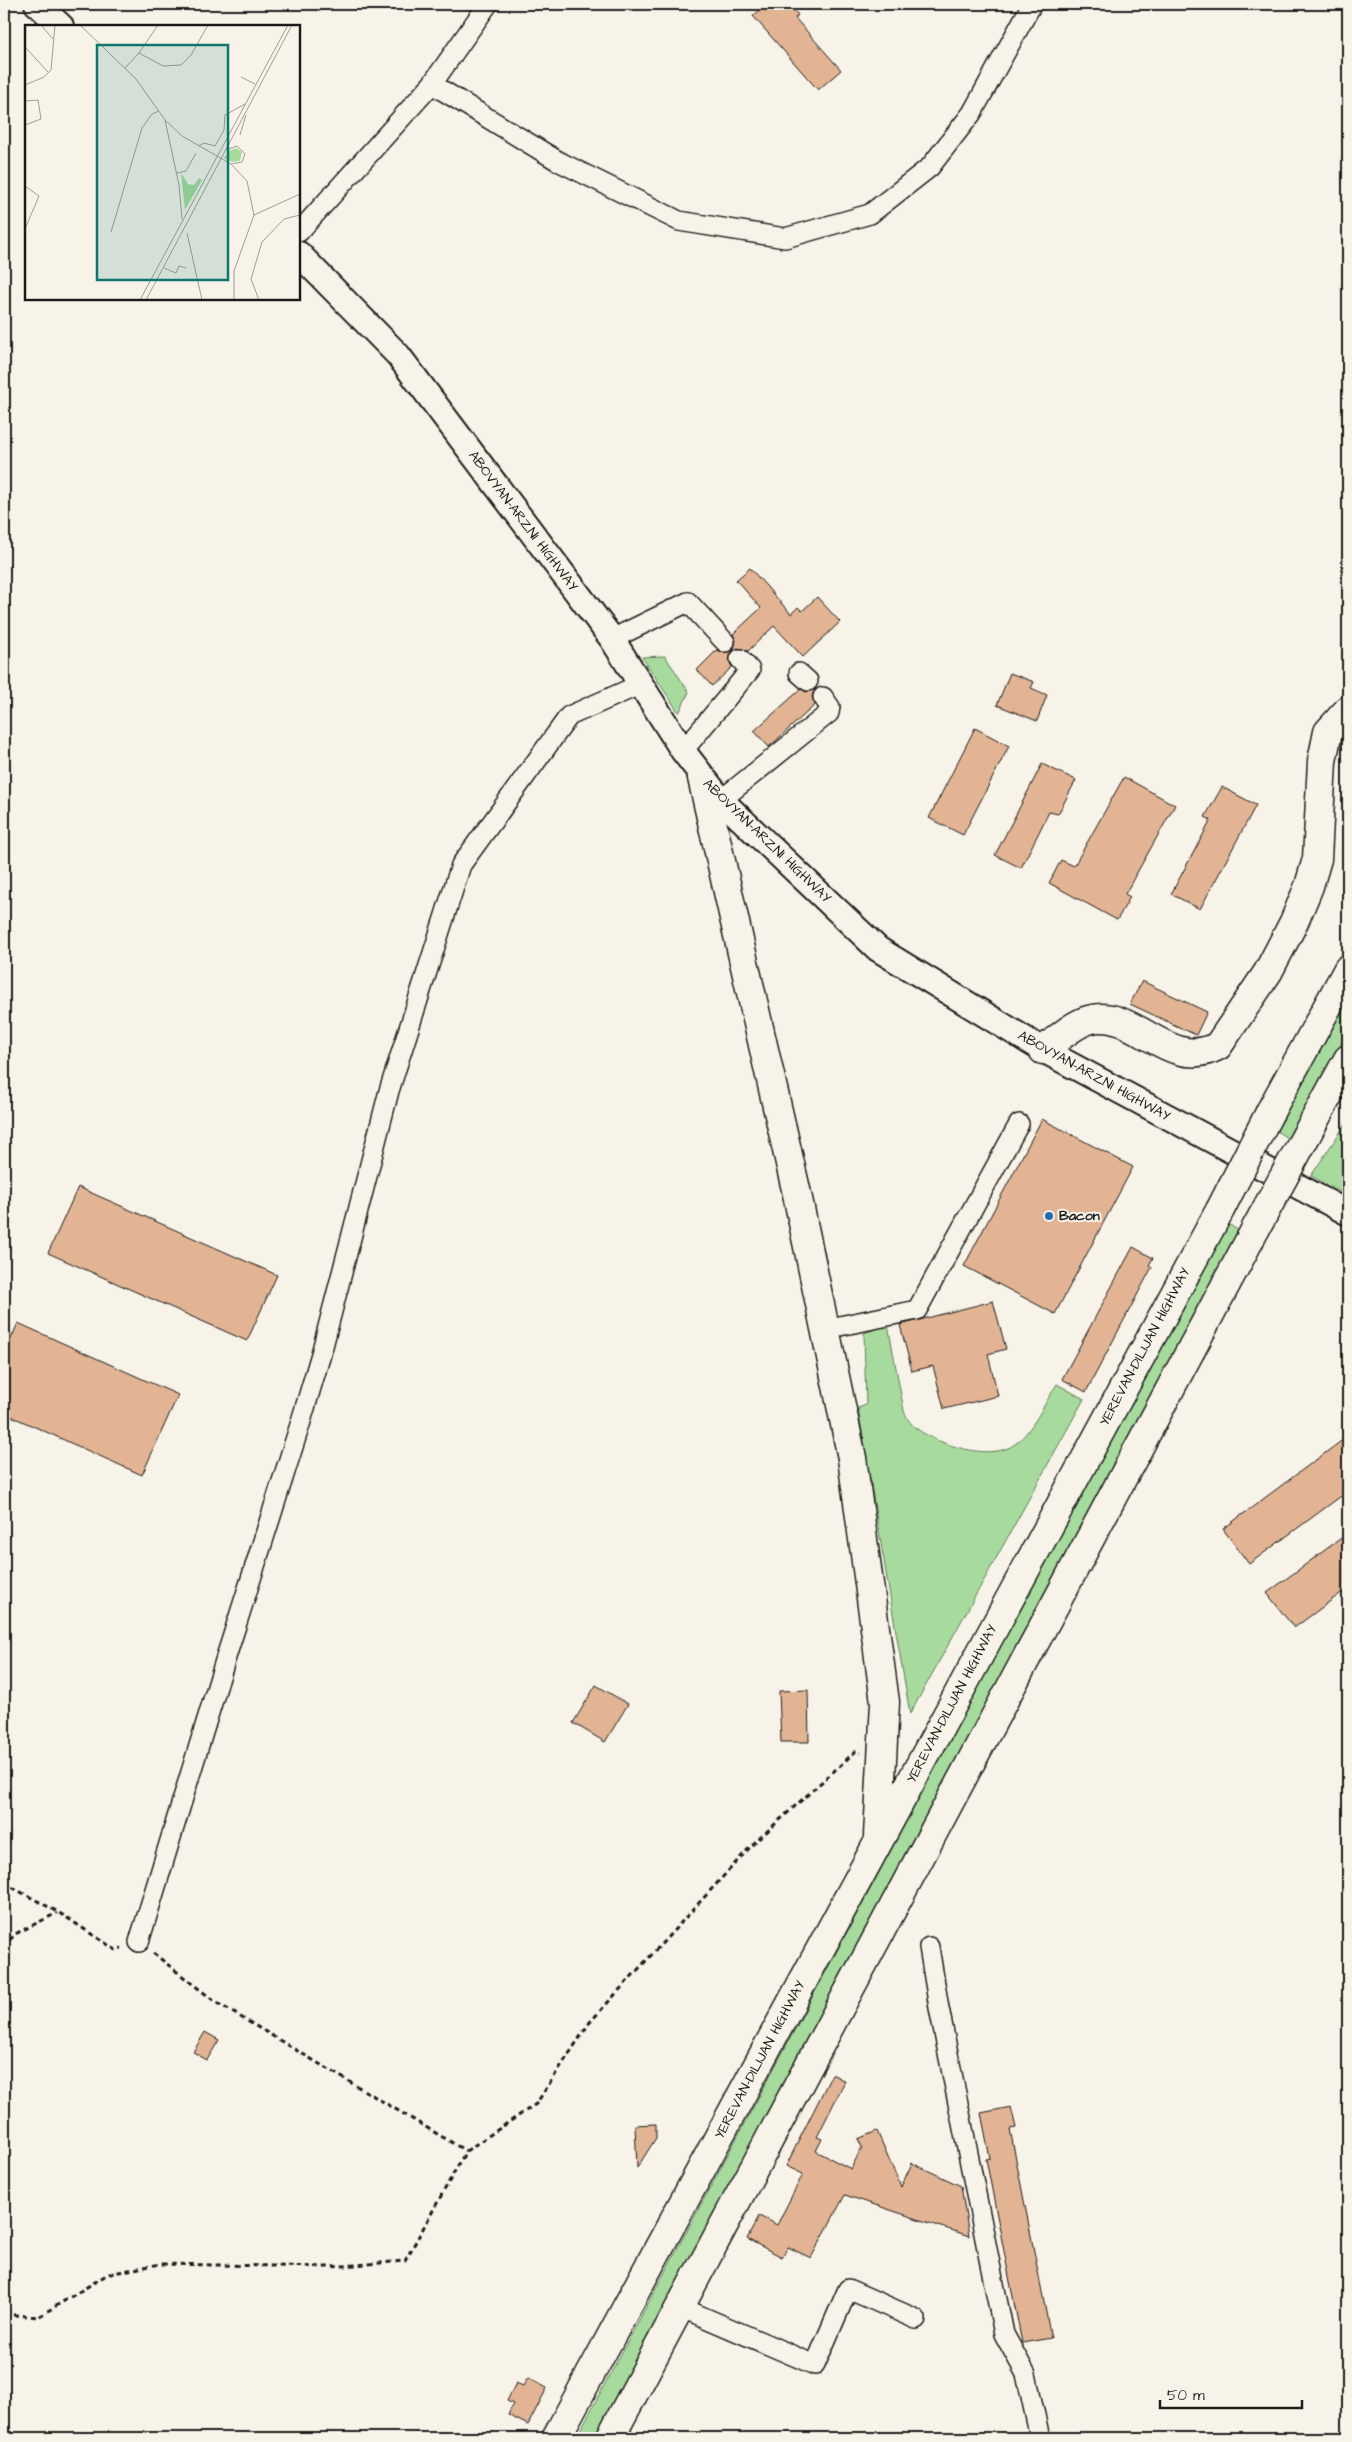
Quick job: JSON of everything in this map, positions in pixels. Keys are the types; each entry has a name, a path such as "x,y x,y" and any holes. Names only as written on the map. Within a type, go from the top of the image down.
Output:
{"highway":[{"path":"1043,1050 1069,1030 1088,1020 1110,1018 1174,1050 1191,1054 1206,1052 1218,1046 1268,972 1294,922 1309,886 1317,859 1322,761 1328,732 1348,710"},
{"path":"702,778 794,1185 852,1458 884,1692 877,1842"},
{"name":"YEREVAN-DILIJAN HIGHWAY","path":"556,2438 1220,1210 1270,1112 1348,968"},
{"path":"610,2438 1348,1059"},
{"path":"1325,1103 1348,1087"}],"main road":[{"path":"37,4 59,25"},
{"name":"ABOVYAN-ARZNI HIGHWAY","path":"300,255 398,355 612,639 702,778 721,800 878,949 1043,1050 1348,1213"}],"street":[{"path":"300,231 432,84 488,4"},
{"path":"432,84 558,161 679,221 785,238 870,214 930,167 972,113 1032,4"},
{"path":"612,639 688,602 725,642"},
{"path":"683,751 750,670 740,659"},
{"path":"139,1942 227,1654 300,1428 389,1091 460,865 569,716 640,684"},
{"path":"721,800 829,713 830,707 823,698"},
{"path":"825,1329 916,1310 1020,1124"},
{"path":"929,1947 939,2008 1004,2334 1026,2374 1040,2438"},
{"path":"680,2307 815,2365 848,2289 916,2319"}],"path":[{"path":"4,2314 38,2317 108,2274 160,2264 330,2267 405,2261 466,2151 536,2104 590,2022 752,1845 856,1751 881,1763"},
{"path":"4,1883 58,1912 116,1950 139,1942 217,2003 466,2151"},
{"path":"4,1947 15,1934 58,1912"}],"green space":[{"path":"665,656 689,692 679,713 642,657"},
{"path":"1348,1000 1348,1031 1289,1139 1276,1131"},
{"path":"1348,1120 1348,1196 1311,1176"},
{"path":"1227,1223 1239,1231 1171,1362 594,2438 576,2438"},
{"path":"888,1325 904,1411 909,1421 915,1427 938,1441 952,1446 980,1451 1005,1449 1015,1444 1027,1432 1057,1384 1084,1399 910,1714 858,1408 866,1405 864,1333"}],"building":[{"path":"767,4 789,4 798,15 795,18 841,70 818,90 753,16"},
{"path":"750,568 791,614 798,607 802,611 817,597 840,622 803,657 774,626 748,651 738,648 732,651 729,661 732,667 712,686 697,670 717,650 727,653 733,650 736,640 733,634 761,608 736,580"},
{"path":"1010,673 1034,682 1031,688 1047,695 1037,721 997,705"},
{"path":"801,689 806,692 815,689 812,697 815,705 769,747 754,731"},
{"path":"975,728 1009,746 963,835 929,818"},
{"path":"1042,764 1076,780 1058,814 1049,812 1021,868 995,855"},
{"path":"1124,777 1175,805 1125,894 1130,897 1117,920 1049,883 1061,860 1074,866"},
{"path":"1222,787 1256,805 1200,909 1171,894 1211,820 1205,817"},
{"path":"1142,981 1207,1012 1196,1035 1130,1004"},
{"name":"Bacon","path":"1042,1119 1133,1167 1055,1314 964,1266"},
{"path":"78,1187 277,1275 247,1341 48,1253"},
{"path":"1133,1247 1153,1258 1149,1265 1152,1267 1086,1392 1062,1379"},
{"path":"993,1301 1006,1349 988,1354 998,1396 944,1409 933,1366 912,1371 900,1325"},
{"path":"18,1323 178,1395 142,1475 4,1413 4,1355"},
{"path":"1348,1436 1348,1491 1249,1564 1223,1529"},
{"path":"1348,1533 1348,1588 1294,1628 1267,1593"},
{"path":"596,1685 628,1704 605,1742 573,1723"},
{"path":"808,1690 809,1742 781,1742 779,1691"},
{"path":"205,2032 219,2040 207,2060 193,2052"},
{"path":"832,2074 845,2081 817,2137 822,2139 816,2151 851,2169 862,2147 858,2139 877,2131 901,2187 912,2163 961,2186 969,2236 845,2195 811,2258 788,2247 782,2257 747,2239 759,2216 777,2225 803,2174 786,2166"},
{"path":"1011,2107 1016,2128 1010,2129 1051,2338 1022,2343 986,2159 990,2158 981,2113"},
{"path":"656,2124 656,2138 637,2168 635,2125"},
{"path":"528,2378 547,2388 528,2425 508,2415 513,2404 507,2401 516,2383 523,2386"}],"place":[{"name":"Bacon","path":"1049,1216"}]}
